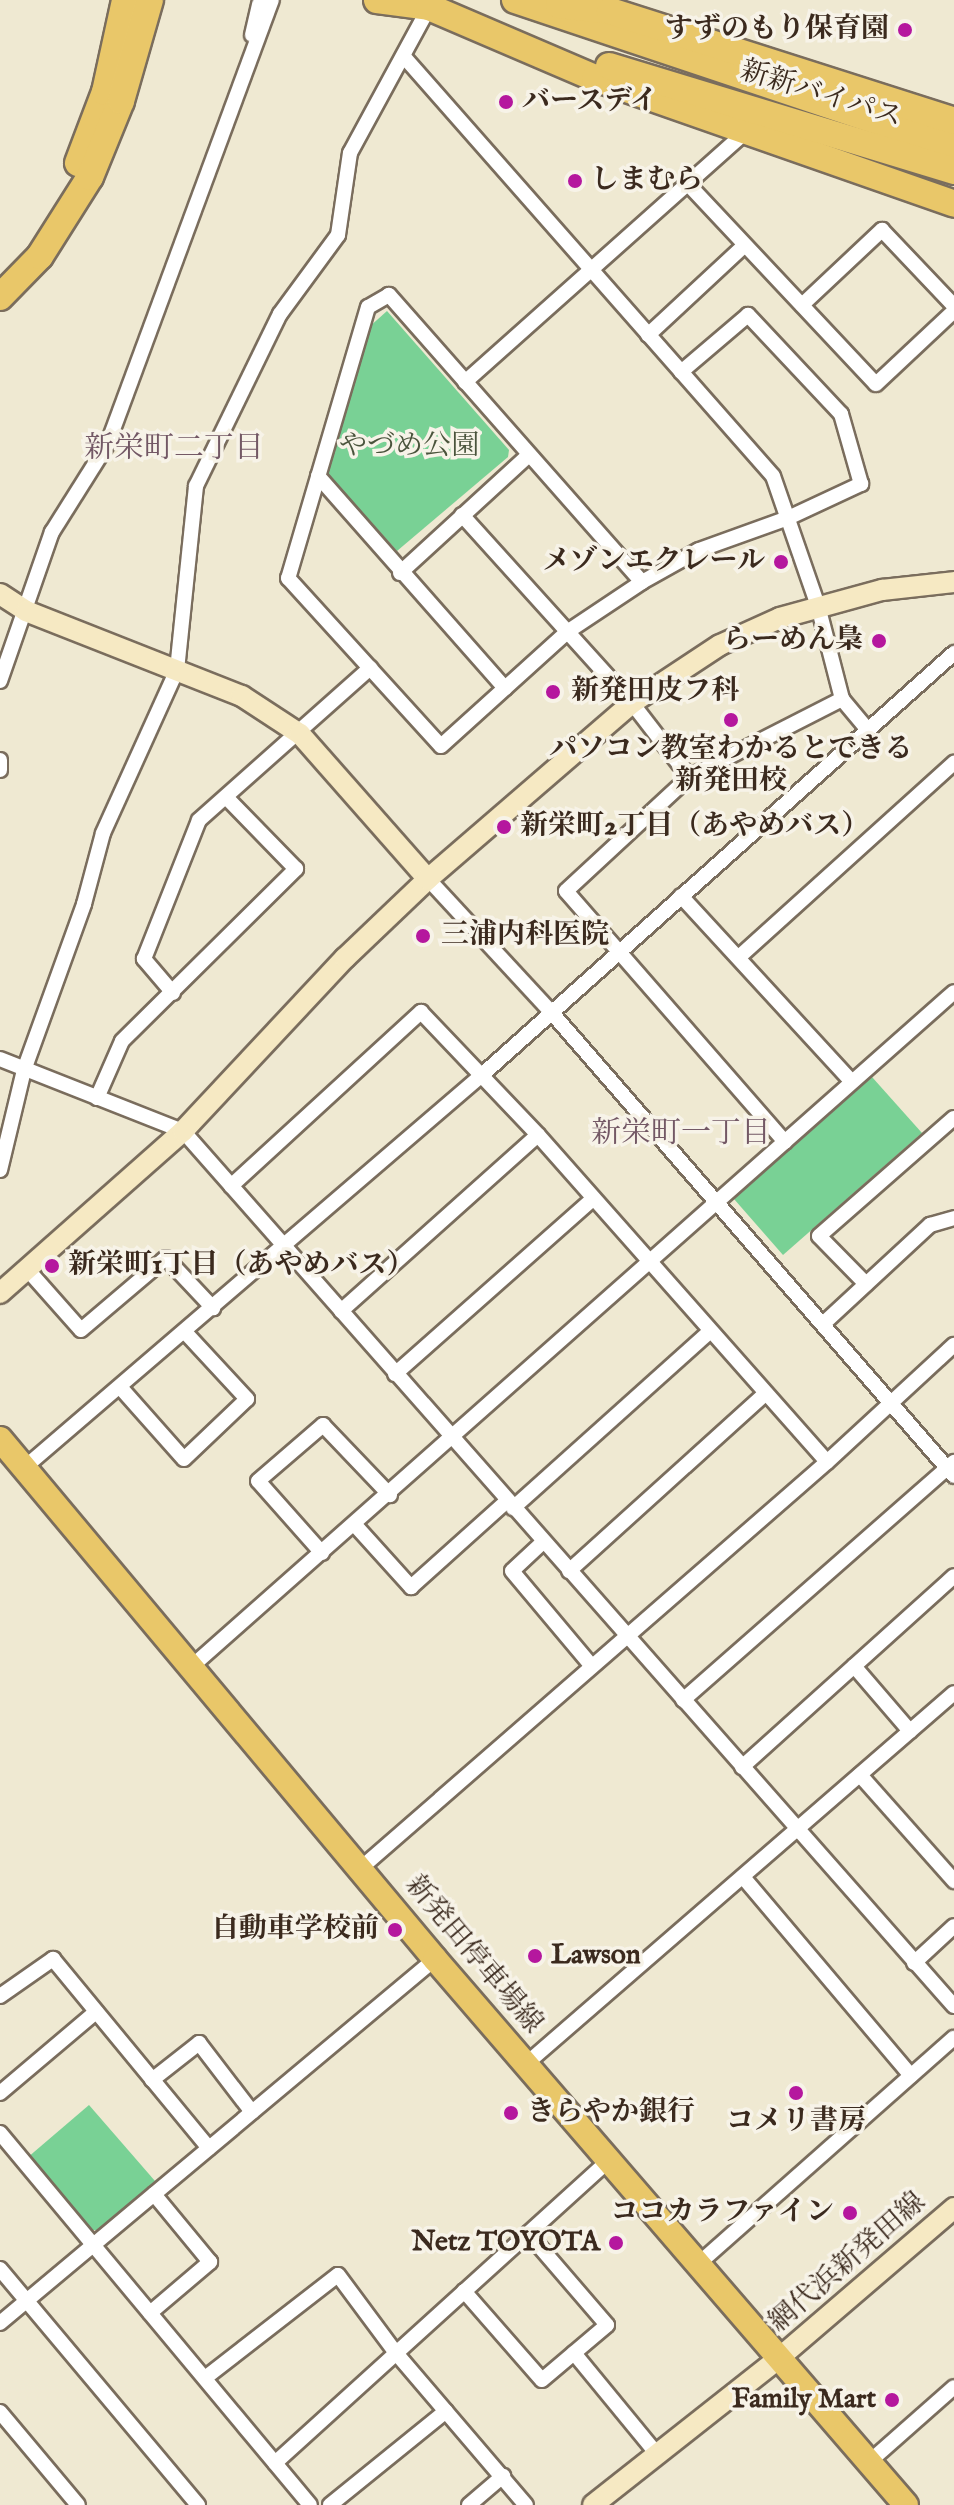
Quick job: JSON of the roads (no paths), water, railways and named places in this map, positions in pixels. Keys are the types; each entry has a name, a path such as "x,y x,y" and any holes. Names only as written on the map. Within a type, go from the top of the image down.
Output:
{"highway":[{"path":"0,273 50,214 73,174 105,92 125,0"},
{"path":"0,297 40,256 90,177 118,111 150,0"},
{"path":"377,0 435,2 595,78 949,202"},
{"name":"新新バイパス","path":"515,0 954,147"},
{"path":"523,0 610,11 949,119"},
{"name":"新新バイパス","path":"435,2 605,64 954,171"}],"main road":[{"name":"新発田停車場線","path":"0,1439 435,1959 906,2505"}],"street":[{"path":"0,681 52,532 108,443 236,106 266,2"},
{"path":"0,1170 24,1070 84,904 103,833 177,670 196,486 280,314 338,235 350,153 406,59 435,2"},
{"path":"406,59 773,476 818,606 842,699 868,730"},
{"path":"465,382 747,131"},
{"path":"688,184 876,384 954,309 882,230 802,305"},
{"path":"648,335 745,245"},
{"path":"642,582 389,295 368,307 288,578 441,746 567,632 642,582 699,550 788,518 861,484 841,414 748,315 681,372"},
{"path":"400,573 529,455"},
{"path":"318,476 400,573 505,688"},
{"path":"462,515 632,703 689,777"},
{"path":"3,1283 27,1269 183,1131 345,958 428,879 632,703 720,645 818,606 882,590 954,582"},
{"path":"0,594 26,611 242,696 300,734 552,1013 889,1402 952,1468 683,1700"},
{"path":"24,1468 285,1247 868,730 952,660"},
{"path":"173,993 144,959 199,820 300,734 370,668"},
{"path":"785,1142 566,891 689,777 842,699"},
{"path":"0,760 0,770"},
{"path":"739,957 954,763"},
{"path":"97,1098 122,1041 296,869 226,797"},
{"path":"681,896 851,1081"},
{"path":"190,1668 651,1265 851,1081 954,992"},
{"path":"231,1186 421,1012 483,1074 827,1462"},
{"path":"0,1059 183,1131 452,1440 954,2006"},
{"path":"866,1284 819,1236 954,1118"},
{"path":"341,1311 538,1135"},
{"path":"395,1374 593,1199"},
{"path":"823,1324 930,1225 954,1218"},
{"path":"27,1269 81,1330 166,1258 213,1308"},
{"path":"120,1387 184,1459 247,1399 185,1332"},
{"path":"355,1525 411,1587 709,1332"},
{"path":"361,1868 827,1462 954,1345"},
{"path":"569,1571 765,1394"},
{"path":"322,1553 258,1481 323,1425 390,1495"},
{"path":"543,1542 512,1571 591,1665"},
{"path":"742,1767 954,1576"},
{"path":"854,1666 910,1731"},
{"path":"526,2064 954,1693"},
{"path":"860,1775 954,1881"},
{"path":"743,1877 911,2076"},
{"path":"914,1963 954,1926"},
{"path":"0,1996 53,1959 209,2148"},
{"path":"0,2323 435,1959"},
{"path":"0,2093 96,2012"},
{"path":"697,2265 954,2038"},
{"path":"152,2080 199,2043 252,2112"},
{"path":"0,2133 310,2505"},
{"path":"275,2463 608,2161"},
{"path":"150,2313 210,2262 154,2194"},
{"name":"網代浜新発田線","path":"593,2505 778,2359 954,2208"},
{"path":"464,2291 542,2380 607,2325 528,2233"},
{"path":"0,2269 198,2505"},
{"path":"205,2378 338,2275 396,2353 526,2505"},
{"path":"574,2353 656,2453"},
{"path":"869,2462 954,2387"},
{"path":"330,2505 446,2411"},
{"path":"0,2412 78,2505"},
{"path":"469,2505 503,2476"}],"place":[{"name":"すずのもり保育園","path":"905,30"},
{"name":"バースデイ","path":"506,102"},
{"name":"しまむら","path":"575,181"},
{"name":"メゾンエクレール","path":"781,562"},
{"name":"らーめん梟","path":"879,641"},
{"name":"新発田皮フ科","path":"553,692"},
{"name":"パソコン教室わかるとできる 新発田校","path":"731,720"},
{"name":"新栄町2丁目（あやめバス）","path":"504,827"},
{"name":"三浦内科医院","path":"423,936"},
{"name":"新栄町1丁目（あやめバス）","path":"52,1266"},
{"name":"自動車学校前","path":"395,1930"},
{"name":"Lawson","path":"535,1956"},
{"name":"コメリ書房","path":"796,2093"},
{"name":"きらやか銀行","path":"511,2113"},
{"name":"ココカラファイン","path":"850,2213"},
{"name":"Netz TOYOTA","path":"616,2243"},
{"name":"Family Mart","path":"892,2400"}],"district":[{"name":"新栄町二丁目","path":"174,449"},
{"name":"新栄町一丁目","path":"681,1134"}],"park label":[{"name":"やづめ公園","path":"409,447"}]}
